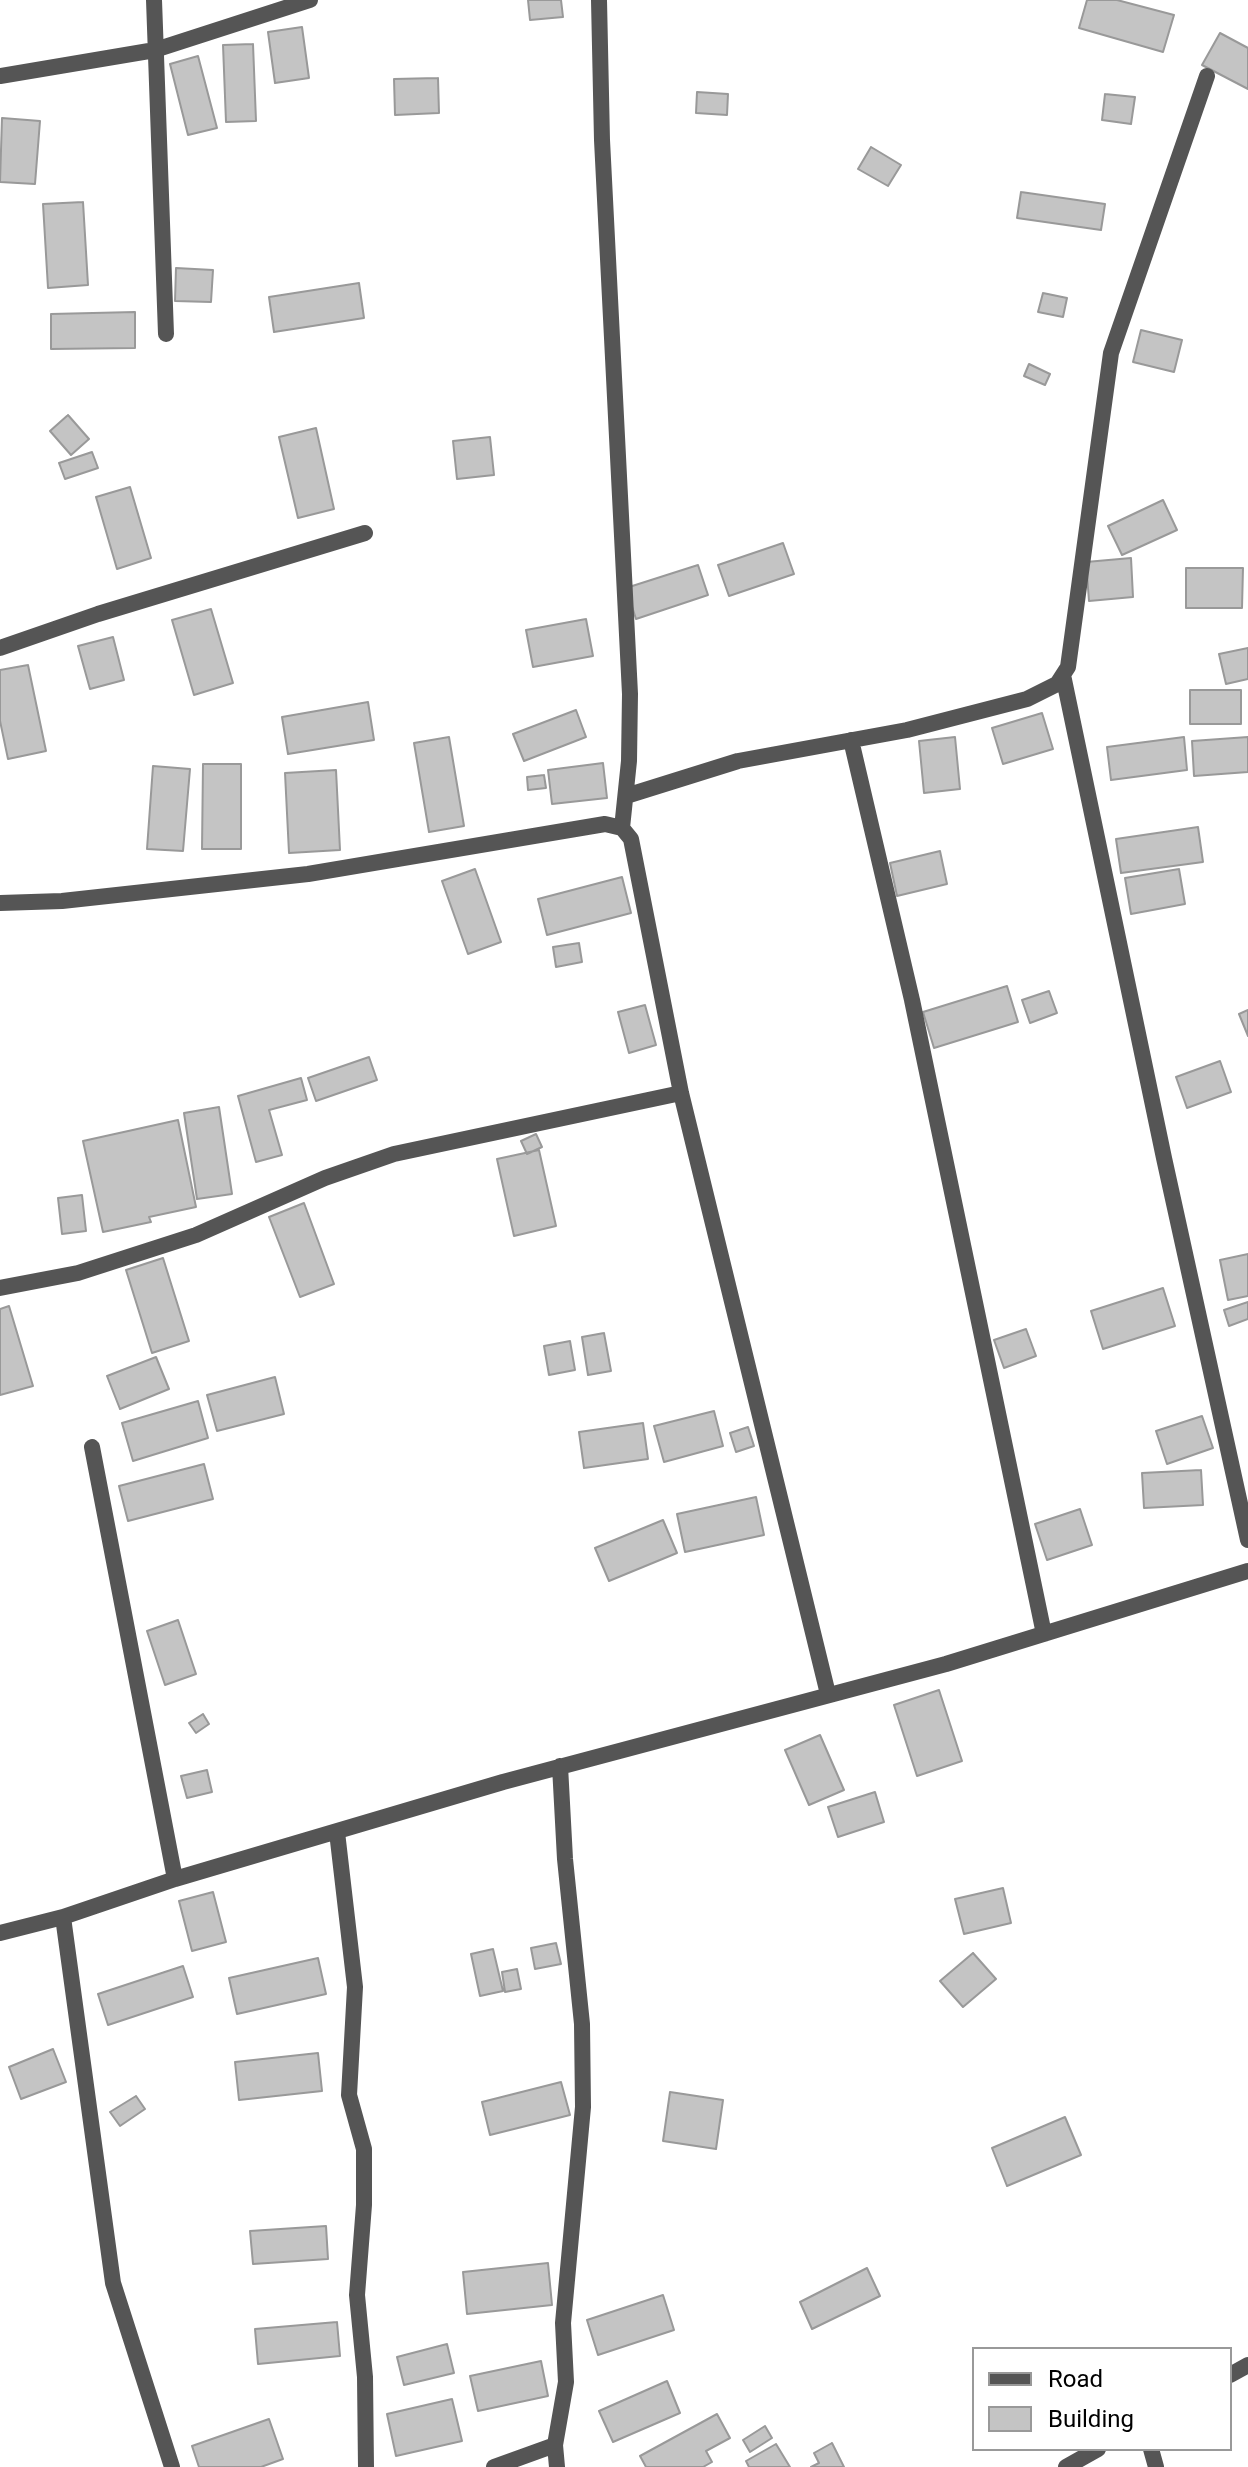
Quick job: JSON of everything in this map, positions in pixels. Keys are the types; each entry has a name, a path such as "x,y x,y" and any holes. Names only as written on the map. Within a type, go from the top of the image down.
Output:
{"street":[{"path":"154,0 166,334"},
{"path":"0,76 155,50 310,0"},
{"path":"599,0 602,140 630,694 629,761 622,828"},
{"path":"626,796 738,761 907,730 1027,699 1057,684 1068,667 1111,353 1207,76"},
{"path":"0,648 98,614 365,533"},
{"path":"1063,675 1248,1540"},
{"path":"851,740 912,1000 1044,1634"},
{"path":"0,903 62,901 308,874 605,824 622,828 631,839 681,1093 828,1694"},
{"path":"0,1288 78,1273 196,1235 325,1178 394,1154 681,1093"},
{"path":"92,1447 175,1879"},
{"path":"0,1933 63,1917 175,1879 560,1766 946,1664 1248,1571"},
{"path":"557,2467 555,2445 566,2382 563,2323 583,2107 582,2024 565,1859 560,1766"},
{"path":"337,1832 355,1987 349,2095 364,2149 364,2205 357,2295 365,2377 366,2467"},
{"path":"63,1917 113,2283 172,2467"},
{"path":"494,2467 555,2445"},
{"path":"1066,2467 1094,2451"}],"building":[{"path":"528,0 561,0 563,17 530,20"},
{"path":"1087,0 1117,0 1174,15 1163,52 1079,28"},
{"path":"302,27 309,78 275,83 268,32"},
{"path":"1220,33 1248,48 1248,89 1202,65"},
{"path":"253,44 256,121 226,122 223,45"},
{"path":"198,56 217,128 188,135 170,64"},
{"path":"438,78 439,113 395,115 394,79"},
{"path":"697,92 728,94 727,115 696,113"},
{"path":"1105,94 1135,97 1131,124 1102,120"},
{"path":"2,118 40,121 35,184 0,182"},
{"path":"871,147 901,165 888,186 858,169"},
{"path":"1021,192 1105,204 1101,230 1017,218"},
{"path":"83,202 88,285 48,288 43,204"},
{"path":"176,268 213,270 211,302 175,301"},
{"path":"359,283 364,318 274,332 269,297"},
{"path":"1043,293 1067,298 1063,317 1038,312"},
{"path":"135,312 135,348 51,349 51,314"},
{"path":"1141,330 1182,340 1174,372 1133,362"},
{"path":"1029,364 1050,374 1045,385 1024,376"},
{"path":"68,415 89,439 71,455 50,431"},
{"path":"316,428 334,509 298,518 279,437"},
{"path":"490,437 494,475 457,479 453,441"},
{"path":"92,452 98,468 65,479 59,463"},
{"path":"130,487 151,558 117,569 96,497"},
{"path":"1163,500 1177,530 1122,555 1108,526"},
{"path":"783,543 794,574 729,596 718,565"},
{"path":"1131,558 1133,597 1089,601 1086,562"},
{"path":"698,565 708,595 636,619 626,588"},
{"path":"1186,568 1243,568 1242,608 1186,608"},
{"path":"211,609 233,683 194,695 172,620"},
{"path":"586,619 593,656 533,667 526,630"},
{"path":"113,637 124,680 90,689 78,646"},
{"path":"1248,648 1248,679 1226,684 1219,654"},
{"path":"28,665 46,751 8,759 0,721 0,670"},
{"path":"1190,690 1241,690 1241,724 1190,724"},
{"path":"368,702 374,740 288,754 282,717"},
{"path":"576,710 586,737 524,761 513,734"},
{"path":"1042,713 1053,749 1003,764 992,728"},
{"path":"449,737 464,826 429,832 414,743"},
{"path":"955,737 960,789 924,793 919,741"},
{"path":"1184,737 1187,770 1111,780 1107,747"},
{"path":"1248,737 1248,772 1194,776 1192,741"},
{"path":"603,763 607,798 552,804 548,770"},
{"path":"203,764 241,764 241,849 202,849"},
{"path":"153,766 190,769 183,851 147,849"},
{"path":"336,770 340,850 289,853 285,773"},
{"path":"544,775 546,788 528,790 527,777"},
{"path":"1198,827 1203,862 1121,873 1116,839"},
{"path":"940,851 947,884 897,896 890,863"},
{"path":"475,869 501,942 468,954 442,881"},
{"path":"1179,869 1185,904 1131,914 1125,878"},
{"path":"622,877 631,913 547,935 538,899"},
{"path":"579,943 582,962 556,967 553,947"},
{"path":"1007,986 1018,1022 934,1048 923,1012"},
{"path":"1049,991 1057,1013 1030,1023 1022,1000"},
{"path":"645,1005 656,1045 629,1053 618,1012"},
{"path":"1248,1010 1248,1036 1239,1014"},
{"path":"369,1057 377,1080 316,1101 308,1078"},
{"path":"1220,1061 1231,1092 1187,1108 1176,1077"},
{"path":"301,1078 307,1100 269,1110 282,1155 256,1162 238,1096"},
{"path":"219,1107 232,1194 197,1199 184,1113"},
{"path":"178,1120 196,1207 149,1217 151,1222 103,1232 83,1141"},
{"path":"536,1134 542,1147 527,1154 521,1141"},
{"path":"539,1150 556,1226 514,1236 497,1159"},
{"path":"82,1195 86,1231 62,1234 58,1198"},
{"path":"304,1203 334,1284 300,1297 269,1217"},
{"path":"1248,1254 1248,1296 1228,1300 1220,1260"},
{"path":"163,1258 189,1341 152,1353 126,1270"},
{"path":"1163,1288 1175,1326 1103,1349 1091,1311"},
{"path":"1248,1302 1248,1319 1229,1326 1224,1310"},
{"path":"9,1306 33,1386 0,1395 0,1309"},
{"path":"1026,1329 1036,1356 1004,1368 994,1340"},
{"path":"604,1333 611,1371 588,1375 582,1337"},
{"path":"570,1341 575,1370 549,1375 544,1346"},
{"path":"156,1357 169,1389 120,1409 107,1376"},
{"path":"275,1377 284,1414 217,1431 207,1395"},
{"path":"198,1401 208,1438 133,1461 122,1423"},
{"path":"714,1411 723,1446 664,1462 654,1426"},
{"path":"1202,1416 1213,1448 1167,1464 1156,1431"},
{"path":"643,1423 648,1459 584,1468 579,1432"},
{"path":"748,1427 754,1446 736,1452 730,1433"},
{"path":"204,1464 213,1499 128,1521 119,1486"},
{"path":"1201,1470 1203,1505 1144,1508 1142,1473"},
{"path":"756,1497 764,1535 685,1552 677,1514"},
{"path":"1080,1509 1092,1545 1047,1560 1035,1524"},
{"path":"663,1520 677,1553 609,1581 595,1548"},
{"path":"178,1620 196,1674 165,1685 147,1631"},
{"path":"939,1690 962,1761 917,1776 894,1705"},
{"path":"203,1714 209,1724 196,1733 189,1723"},
{"path":"820,1735 844,1790 809,1805 785,1750"},
{"path":"207,1770 212,1792 187,1798 181,1776"},
{"path":"875,1792 884,1822 838,1837 828,1807"},
{"path":"1003,1888 1011,1923 964,1934 955,1899"},
{"path":"213,1892 226,1942 192,1951 179,1901"},
{"path":"556,1943 561,1964 535,1969 531,1948"},
{"path":"493,1949 503,1991 480,1996 471,1954"},
{"path":"973,1953 996,1979 963,2007 940,1981"},
{"path":"318,1958 326,1994 237,2014 229,1978"},
{"path":"183,1966 193,1997 108,2025 98,1994"},
{"path":"517,1969 521,1989 505,1992 502,1972"},
{"path":"53,2049 66,2082 21,2099 9,2067"},
{"path":"318,2053 322,2091 239,2100 235,2062"},
{"path":"561,2082 570,2115 490,2135 482,2102"},
{"path":"670,2092 723,2100 716,2149 663,2141"},
{"path":"136,2096 145,2109 120,2126 110,2112"},
{"path":"1065,2117 1081,2155 1007,2186 992,2148"},
{"path":"326,2226 328,2259 253,2264 250,2231"},
{"path":"548,2263 552,2305 467,2314 463,2272"},
{"path":"867,2268 880,2296 812,2329 800,2302"},
{"path":"663,2295 674,2330 598,2355 587,2320"},
{"path":"337,2322 340,2356 258,2364 255,2329"},
{"path":"447,2344 454,2373 404,2385 397,2357"},
{"path":"541,2361 548,2396 478,2411 470,2376"},
{"path":"667,2381 680,2413 613,2442 599,2411"},
{"path":"452,2399 462,2441 396,2456 387,2414"},
{"path":"717,2414 730,2438 706,2451 712,2462 703,2467 646,2467 640,2456"},
{"path":"269,2419 283,2459 261,2467 199,2467 192,2446"},
{"path":"765,2426 772,2438 750,2452 743,2440"},
{"path":"832,2443 844,2467 811,2467 819,2463 814,2453"},
{"path":"776,2444 790,2467 749,2467 746,2461"}]}
